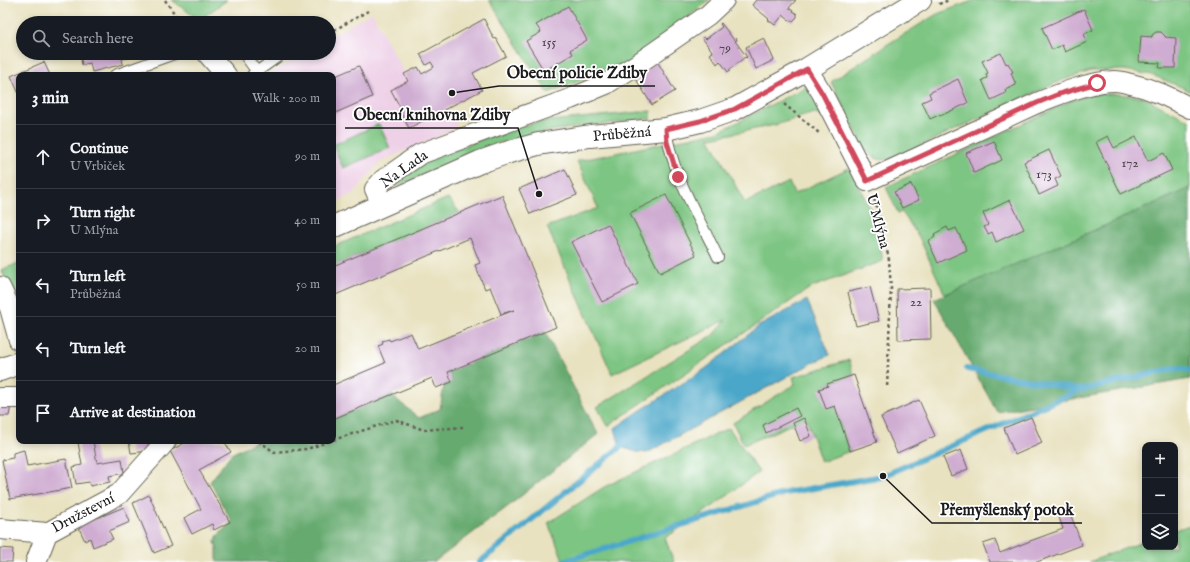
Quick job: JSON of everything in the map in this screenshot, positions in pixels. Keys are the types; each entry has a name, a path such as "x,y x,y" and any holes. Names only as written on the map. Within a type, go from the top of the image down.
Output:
{"street":[{"name":"Na Lada","path":"382,205 375,189 383,180 420,154 570,99 606,84 708,15 724,0"},
{"name":"Průběžná","path":"336,226 480,162 506,153 532,146 590,136 666,129 700,121 735,109 807,69 920,0"},
{"path":"213,60 223,72"},
{"name":"U Mlýna","path":"807,69 822,93 867,181"},
{"path":"867,181 1037,103 1059,94 1097,83 1116,81 1133,84 1159,92 1190,108"},
{"path":"0,287 10,308 16,329"},
{"path":"0,370 16,364"},
{"path":"0,398 16,398"},
{"name":"Družstevní","path":"0,529 47,533 119,494 163,444"},
{"path":"36,562 47,533"}],"lane":[{"path":"123,72 157,60"},
{"path":"248,60 254,72"},
{"path":"255,72 273,60"},
{"path":"666,129 667,142 678,177 718,257"}],"path":[{"path":"165,0 176,16"},
{"path":"336,29 368,11"},
{"path":"780,100 821,134"},
{"name":"U Mlýna","path":"867,181 879,214 889,260 891,288 887,388"},
{"path":"336,440 396,420 424,430 463,427"},
{"path":"263,444 274,452 307,448 321,444"}],"shaded area":[{"path":"372,12 408,81 391,90 409,128 446,109 458,127 380,162 353,194 336,202 336,72 273,72 293,60 336,60 336,34"}],"green space":[{"path":"172,0 227,0 205,16 194,16"},
{"path":"489,0 710,0 630,62 548,93"},
{"path":"975,0 1190,0 1190,92 1152,75 1124,70 1091,71 1060,81 891,159 882,160 874,157 865,149 831,82 888,44 937,14"},
{"path":"807,86 824,118 814,113 775,125 711,138 709,137 745,203 789,182 794,194 849,168 875,217 883,261 810,288 608,426 597,407 713,335 726,320 612,374 547,227 598,208 577,161 717,132"},
{"path":"1093,94 1118,94 1143,97 1190,121 1190,188 945,295 919,237 902,212 898,213 886,187 1071,101"},
{"path":"651,111 651,118 549,131 492,145 397,186 395,184 397,179 434,158 507,129 540,122"},
{"path":"379,124 390,148 343,168 336,152 336,144"},
{"path":"1190,188 1190,379 997,412 934,299"},
{"path":"448,198 460,213 336,265 336,246"},
{"path":"16,264 16,295 1,270"},
{"path":"545,332 598,434 510,505 434,562 217,562 217,548 215,542 218,535 232,522 210,482 231,454 251,444 336,444 336,418 391,395 419,418 440,409 444,385 452,382 448,372"},
{"path":"849,360 854,375 827,384 828,386 820,389 835,406 850,451 821,462 806,418 744,445 733,423 795,384 793,377"},
{"path":"729,428 759,472 712,507 665,538 674,562 564,562 548,523 604,487"},
{"path":"1190,525 1190,562 1089,562 1142,542 1142,550 1178,550 1178,529"}],"water":[{"path":"807,300 830,355 816,361 647,453 620,447 615,428 705,369 759,326"}],"building":[{"path":"756,0 796,0 789,8 797,14 797,17 793,21 790,21 783,15 775,25 752,5"},
{"path":"568,6 587,40 570,50 573,54 544,71 526,41 541,32 536,25"},
{"path":"1084,9 1093,30 1084,34 1087,42 1065,52 1062,45 1052,50 1042,28"},
{"path":"484,19 494,39 496,38 506,56 473,73 482,90 409,128 399,110 401,109 391,90 408,81 404,74 418,67 422,74 434,67 431,62 426,65 420,54"},
{"path":"721,23 734,40 736,38 737,40 735,41 747,57 745,57 728,72 720,61 717,64 710,54 713,52 702,38 704,37 706,39 722,27 720,24"},
{"path":"1156,32 1161,32 1165,37 1176,38 1175,68 1159,68 1160,63 1139,62 1141,36 1152,37 1152,35"},
{"path":"764,38 774,60 756,69 746,47"},
{"path":"1001,53 1006,64 1008,63 1013,72 1011,73 1016,85 1005,90 1006,93 991,100 982,80 987,78 986,74 988,73 982,61"},
{"path":"81,60 122,60 123,64 92,72 90,63 82,65"},
{"path":"657,61 675,91 652,105 634,76"},
{"path":"44,62 49,72 20,72"},
{"path":"359,66 372,97 336,113 336,76"},
{"path":"16,74 16,87 11,76"},
{"path":"958,79 968,103 930,119 922,102 931,98 929,93"},
{"path":"1108,136 1114,148 1136,137 1148,161 1164,153 1172,170 1121,194 1096,142"},
{"path":"994,141 1002,160 974,173 966,153"},
{"path":"1049,150 1061,176 1055,179 1058,186 1039,195 1024,162"},
{"path":"565,169 577,195 530,214 519,189"},
{"path":"911,184 919,200 902,208 894,192"},
{"path":"502,195 556,327 448,372 452,382 436,388 432,378 336,418 336,384 385,363 378,346 383,344 382,341 389,339 390,341 411,333 418,349 514,310 501,314 490,287 485,289 475,265 480,263 470,238 336,295 336,265"},
{"path":"666,195 696,255 660,273 630,213"},
{"path":"1010,200 1024,229 996,242 992,232 988,234 984,227 988,225 983,213"},
{"path":"608,224 638,284 602,302 571,242"},
{"path":"947,227 949,231 956,228 967,250 938,263 928,241 935,237 934,234"},
{"path":"870,287 879,321 856,326 848,292"},
{"path":"930,288 931,339 898,340 897,289"},
{"path":"854,375 877,442 850,451 835,406 826,409 819,389 828,386 827,384"},
{"path":"919,400 935,436 897,453 881,417"},
{"path":"0,405 11,405 9,416 0,416"},
{"path":"796,408 800,416 766,433 763,425"},
{"path":"1031,417 1042,443 1015,455 1004,428"},
{"path":"804,418 811,436 800,441 793,423"},
{"path":"78,444 94,444 97,463 122,459 124,473 109,476 110,482 90,486 89,482 76,484 73,467 82,465"},
{"path":"130,444 148,444 149,451 131,453"},
{"path":"183,444 226,444 231,452 199,470 230,522 214,530 212,524 192,534 184,518 201,509 170,451"},
{"path":"24,450 27,466 66,459 72,488 10,499 2,460 13,458 13,453"},
{"path":"961,450 968,469 951,476 943,457"},
{"path":"149,495 171,546 154,553 133,503"},
{"path":"124,507 130,522 109,531 113,539 93,547 90,538 85,541 78,526"},
{"path":"1070,513 1082,545 1037,562 990,562 983,544 995,540 1000,553 1063,529 1059,517"},
{"path":"0,548 13,549 12,562 0,562"}],"waterway":[{"path":"562,562 785,493 883,476 1080,390 1176,368 1190,370"},
{"path":"967,369 1080,390"},
{"path":"480,562 620,447 628,443"}],"place":[{"name":"Obecní policie Zdiby","path":"452,93"},
{"name":"Obecní knihovna Zdiby","path":"539,194"},
{"name":"Přemyšlenský potok","path":"883,476"}],"route":[{"path":"678,177 667,142 666,129 700,121 735,109 807,69 822,93 867,181 1037,103 1059,94 1097,83"}]}
